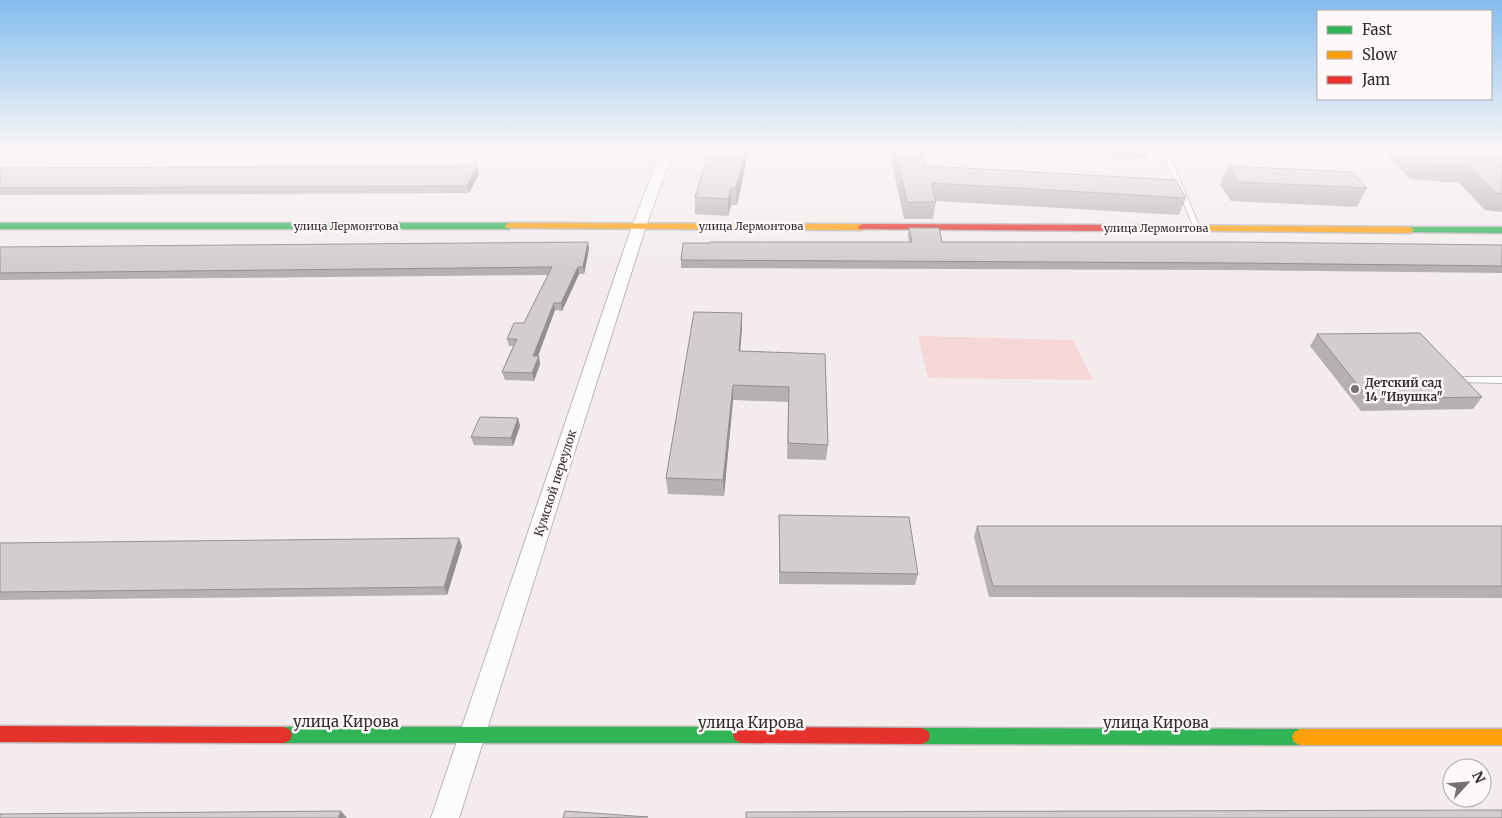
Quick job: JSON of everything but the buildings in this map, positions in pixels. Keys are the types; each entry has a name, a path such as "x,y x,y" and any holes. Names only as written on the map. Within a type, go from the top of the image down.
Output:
{"street":[{"name":"Кумской переулок","path":"445,818 639,226 654,187"},
{"name":"улица Лермонтова","path":"0,226 639,226 1502,230"},
{"name":"улица Кирова","path":"0,734 472,737 1502,737"}],"lane":[{"path":"1180,187 1197,228"},
{"path":"1462,380 1502,380"}],"shaded area":[{"path":"918,336 1073,340 1093,380 928,378"}],"traffic: fast":[{"path":"0,226 509,226"},
{"path":"1410,230 1502,230"},
{"path":"284,735 741,735"},
{"path":"922,736 1300,737"}],"traffic: slow":[{"path":"509,226 862,227"},
{"path":"1125,228 1410,230"},
{"path":"1300,737 1502,737"}],"traffic: jam":[{"path":"862,227 1125,228"},
{"path":"0,734 284,735"},
{"path":"741,735 922,736"}],"place":[{"name":"Детский сад 14 \"Ивушка\"","path":"1355,389"}]}
